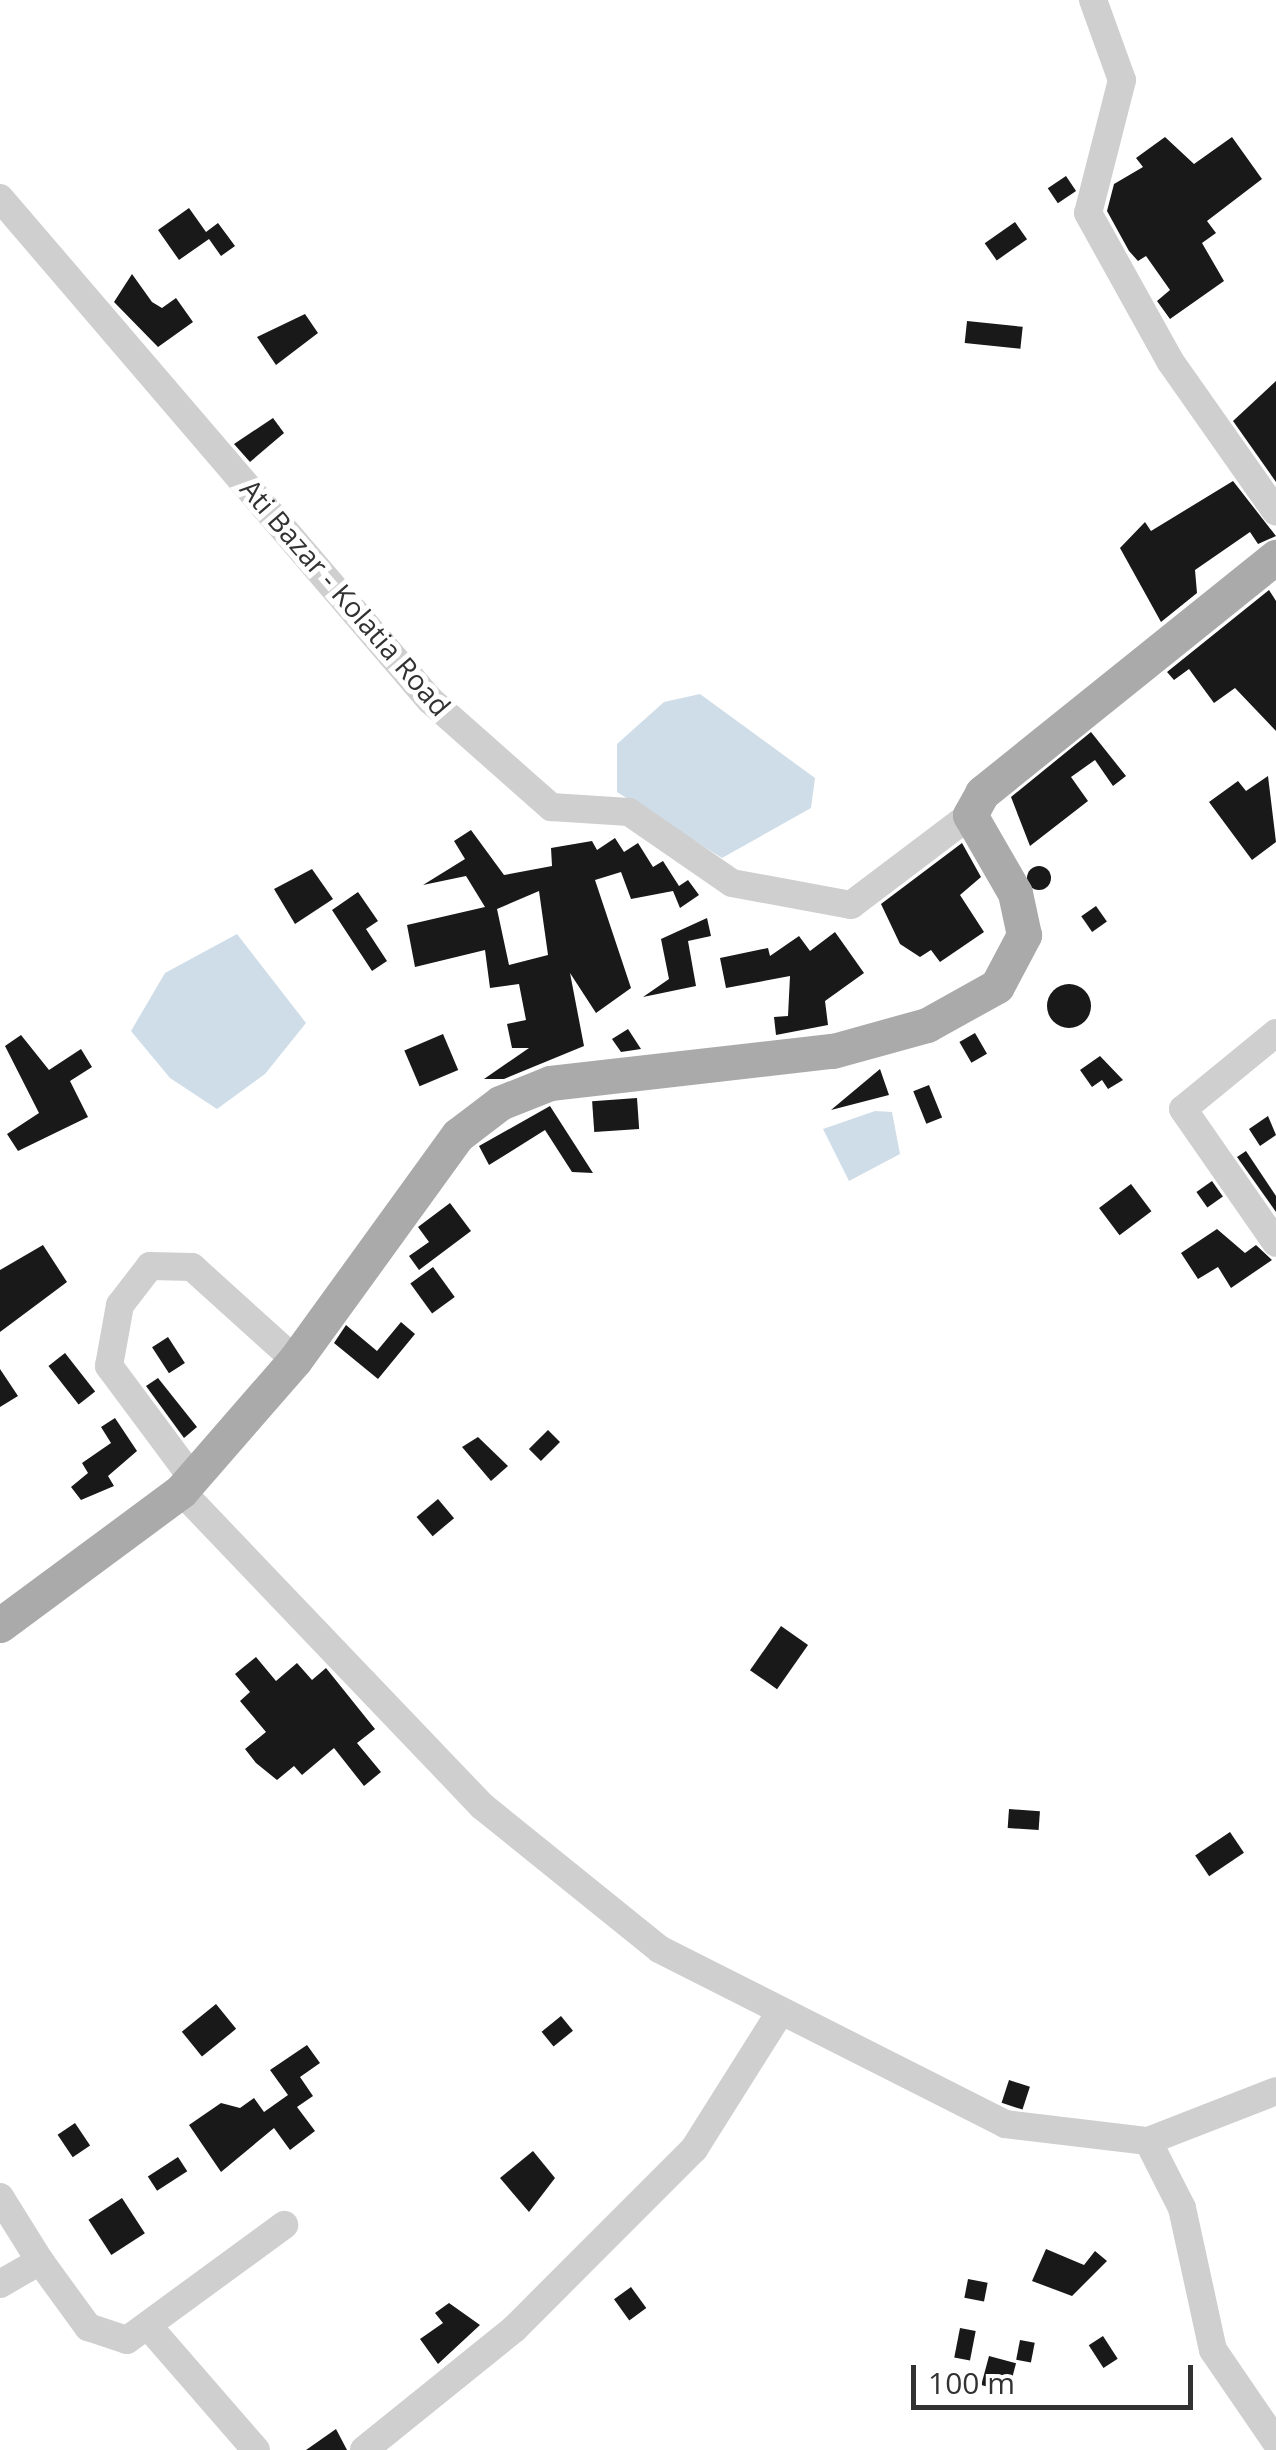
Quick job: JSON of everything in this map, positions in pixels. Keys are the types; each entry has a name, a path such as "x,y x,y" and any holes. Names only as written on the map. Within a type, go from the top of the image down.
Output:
{"main road":[{"path":"0,1624 187,1485 295,1360 458,1135 500,1103 550,1083 833,1051 927,1026 985,996 1024,935 1014,892 970,815 982,793 1122,673 1272,568"}],"street":[{"path":"1094,0 1122,80 1088,212 1170,361 1276,512"},
{"name":"Ati Bazar - Kolatia Road","path":"0,198 430,700 551,807 629,812 732,883 851,904 970,815"},
{"path":"1276,1033 1183,1109 1276,1244"},
{"path":"295,1360 192,1267 150,1266 120,1305 110,1366 187,1485 482,1806 659,1949 1005,2124 1148,2141 1276,2091"},
{"path":"364,2450 514,2329 694,2149 781,2010"},
{"path":"1148,2141 1182,2208 1213,2350 1276,2442"},
{"path":"0,2196 67,2304 111,2341 149,2326 284,2226"},
{"path":"0,2284 40,2261"},
{"path":"149,2326 256,2450"}],"shaded area":[{"path":"700,694 815,778 811,808 722,858 617,792 617,744 664,702"},
{"path":"237,934 306,1023 265,1074 217,1109 170,1078 131,1031 165,973"},
{"path":"875,1111 892,1112 900,1154 849,1181 823,1129"}],"building":[{"path":"1165,137 1194,164 1232,137 1262,179 1207,221 1216,233 1202,243 1224,281 1170,319 1157,301 1170,290 1146,256 1138,261 1129,251 1107,211 1114,184 1143,167 1136,158"},
{"path":"1066,176 1076,191 1058,203 1048,188"},
{"path":"189,208 206,232 218,223 235,246 221,256 209,239 179,260 158,230"},
{"path":"1015,222 1027,239 997,260 985,243"},
{"path":"132,274 152,302 162,308 176,298 193,322 158,347 114,302"},
{"path":"305,314 318,333 276,365 257,337"},
{"path":"967,321 1023,327 1020,349 965,343"},
{"path":"1276,381 1276,482 1233,421"},
{"path":"273,418 284,433 250,462 234,444"},
{"path":"1233,481 1276,536 1258,544 1250,532 1195,570 1197,593 1161,622 1120,548 1145,522 1151,531"},
{"path":"1269,590 1276,601 1276,731 1235,688 1214,703 1189,669 1174,680 1167,672"},
{"path":"1091,732 1126,776 1113,786 1095,760 1071,777 1088,801 1030,846 1011,797"},
{"path":"1268,776 1276,842 1252,860 1209,802 1238,781 1246,791"},
{"path":"471,830 504,875 552,866 551,848 592,841 597,850 615,838 624,852 638,843 653,867 663,861 679,886 688,880 699,895 680,908 673,891 631,899 621,872 595,880 631,988 596,1013 570,973 584,1046 504,1079 484,1079 529,1048 512,1048 507,1024 526,1020 519,984 490,988 485,950 415,967 407,925 485,907 466,876 423,885 465,859 454,841","holes":["539,891 548,955 509,965 497,909"]},
{"path":"962,843 981,877 960,895 984,932 940,962 931,950 920,957 900,944 881,904"},
{"path":"1039,866 1051,878 1039,890 1027,878"},
{"path":"312,869 333,899 295,924 274,889"},
{"path":"358,892 378,921 366,929 387,961 372,971 332,910"},
{"path":"1096,906 1107,922 1092,932 1081,916"},
{"path":"707,918 711,936 688,941 696,986 643,997 669,979 661,939"},
{"path":"835,932 864,973 825,1001 828,1025 776,1035 774,1017 788,1016 790,976 726,988 720,958 768,948 770,956 799,936 810,951"},
{"path":"1069,984 1085,990 1091,1006 1085,1022 1069,1028 1053,1022 1047,1006 1053,990"},
{"path":"628,1029 641,1049 621,1052 612,1039"},
{"path":"975,1033 987,1054 971,1063 959,1042"},
{"path":"443,1034 458,1070 420,1086 404,1050"},
{"path":"21,1035 49,1070 81,1049 92,1067 70,1081 88,1117 18,1151 7,1134 39,1113 5,1046"},
{"path":"1100,1056 1123,1080 1108,1089 1102,1080 1092,1087 1080,1070"},
{"path":"880,1069 889,1095 831,1110"},
{"path":"929,1085 942,1117 926,1124 913,1091"},
{"path":"637,1098 639,1129 594,1132 592,1101"},
{"path":"550,1106 593,1173 572,1172 545,1130 489,1165 479,1146"},
{"path":"1268,1116 1276,1135 1260,1146 1249,1129"},
{"path":"1246,1151 1276,1196 1276,1212 1237,1157"},
{"path":"1212,1181 1223,1197 1207,1207 1196,1192"},
{"path":"1131,1184 1151,1211 1120,1235 1099,1208"},
{"path":"450,1203 471,1231 419,1270 409,1256 429,1242 418,1227"},
{"path":"1217,1229 1245,1253 1256,1245 1272,1260 1231,1288 1218,1267 1198,1279 1181,1253"},
{"path":"43,1245 67,1282 0,1332 0,1270"},
{"path":"433,1267 455,1297 432,1313 410,1283"},
{"path":"401,1322 415,1334 378,1379 334,1343 346,1325 377,1351"},
{"path":"168,1337 185,1363 169,1373 152,1347"},
{"path":"65,1353 95,1392 79,1405 48,1366"},
{"path":"0,1369 18,1396 0,1407"},
{"path":"158,1378 197,1427 184,1438 146,1386"},
{"path":"115,1418 137,1451 108,1476 114,1486 81,1500 71,1487 88,1473 82,1463 111,1443 101,1427"},
{"path":"548,1430 560,1442 541,1461 529,1449"},
{"path":"478,1437 508,1466 491,1481 462,1447"},
{"path":"438,1499 454,1518 433,1536 417,1517"},
{"path":"781,1626 808,1645 777,1689 750,1670"},
{"path":"256,1657 276,1681 297,1663 312,1680 326,1668 375,1729 357,1743 381,1772 364,1786 334,1748 302,1775 294,1766 277,1780 256,1763 245,1749 266,1732 240,1701 250,1692 235,1674"},
{"path":"1009,1809 1040,1811 1039,1830 1008,1828"},
{"path":"1230,1832 1244,1853 1209,1876 1195,1855"},
{"path":"216,2004 236,2029 202,2057 182,2032"},
{"path":"561,2016 573,2031 554,2046 542,2032"},
{"path":"307,2045 320,2063 300,2077 313,2096 297,2107 315,2131 290,2150 274,2128 221,2172 189,2125 221,2103 240,2108 254,2098 264,2112 288,2095 270,2070"},
{"path":"1009,2080 1030,2087 1023,2110 1002,2103"},
{"path":"75,2123 90,2145 73,2157 58,2135"},
{"path":"533,2151 555,2178 529,2212 500,2178"},
{"path":"178,2157 187,2171 157,2191 148,2177"},
{"path":"122,2198 145,2233 111,2255 88,2220"},
{"path":"1046,2249 1084,2265 1095,2251 1107,2261 1072,2296 1032,2281"},
{"path":"968,2279 988,2283 984,2301 964,2298"},
{"path":"631,2287 646,2308 629,2320 614,2299"},
{"path":"449,2303 480,2325 438,2364 420,2339 443,2323 435,2313"},
{"path":"960,2328 976,2331 970,2361 954,2357"},
{"path":"1103,2336 1118,2359 1103,2368 1089,2345"},
{"path":"1020,2340 1035,2343 1031,2362 1016,2360"},
{"path":"989,2356 1016,2363 1008,2392 981,2385"},
{"path":"336,2429 347,2450 306,2450"}]}
